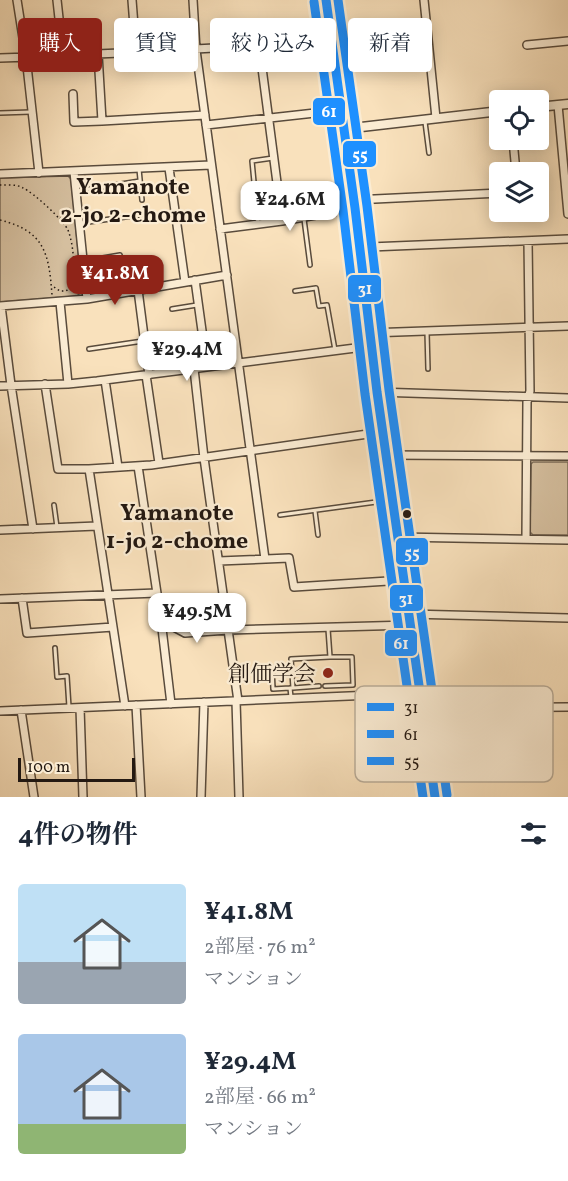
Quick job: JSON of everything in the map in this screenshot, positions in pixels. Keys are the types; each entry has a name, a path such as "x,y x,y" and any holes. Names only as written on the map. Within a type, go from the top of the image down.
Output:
{"main road":[{"path":"326,0 329,18"},
{"path":"336,69 382,432 419,686"},
{"path":"433,782 435,797"}],"street":[{"path":"17,0 20,18"},
{"path":"57,0 59,18"},
{"path":"132,0 133,18"},
{"path":"193,0 194,18"},
{"path":"424,0 426,18"},
{"path":"526,45 568,41"},
{"path":"0,58 18,57"},
{"path":"198,64 265,559"},
{"path":"28,72 39,173"},
{"path":"99,72 102,121"},
{"path":"262,72 282,221"},
{"path":"431,72 436,118"},
{"path":"73,94 74,122 205,115"},
{"path":"563,105 568,214"},
{"path":"206,125 342,110"},
{"path":"344,129 489,112"},
{"path":"0,174 211,165"},
{"path":"169,168 184,282"},
{"path":"74,172 87,298"},
{"path":"220,229 304,217 354,204 489,194"},
{"path":"359,247 568,238"},
{"path":"526,539 527,402 530,391 528,241"},
{"path":"33,529 10,385 1,306 87,298 227,275"},
{"path":"195,280 207,367"},
{"path":"138,290 159,463"},
{"path":"56,302 68,384"},
{"path":"369,333 568,326"},
{"path":"0,386 68,384 371,346"},
{"path":"194,369 237,701 239,797"},
{"path":"105,380 118,467"},
{"path":"45,384 58,469 118,467 204,458 382,432"},
{"path":"377,392 568,398"},
{"path":"386,455 568,456"},
{"path":"138,465 171,704"},
{"path":"89,469 124,706"},
{"path":"0,530 97,526"},
{"path":"398,537 568,540"},
{"path":"219,561 289,558 294,587 404,580"},
{"path":"0,599 157,593"},
{"path":"22,598 27,633 113,627"},
{"path":"161,620 185,633 328,628 410,620 568,618"},
{"path":"0,710 355,696"},
{"path":"201,797 204,702"},
{"path":"136,705 141,797"},
{"path":"553,707 568,707"},
{"path":"80,708 83,797"},
{"path":"21,710 34,797"}],"lane":[{"path":"0,113 32,112"},
{"path":"424,119 429,153"},
{"path":"258,224 252,161 273,158"},
{"path":"139,168 142,201"},
{"path":"75,191 140,181"},
{"path":"79,224 140,215"},
{"path":"304,217 310,265"},
{"path":"83,261 120,255"},
{"path":"295,291 316,288 319,306 327,305 334,350"},
{"path":"172,309 198,305"},
{"path":"427,330 428,369"},
{"path":"89,349 144,341"},
{"path":"280,516 393,500"},
{"path":"54,505 57,528"},
{"path":"315,511 318,535"},
{"path":"328,628 330,657"},
{"path":"55,648 57,677 67,676 69,708"},
{"path":"291,699 291,659 352,657 353,684 326,686"},
{"path":"272,667 273,689 319,686"}],"path":[{"path":"0,185 24,188 64,224 71,243 74,282 66,291 60,291 51,285"},
{"path":"59,219 70,208 78,209"},
{"path":"0,220 23,228 36,239 48,257 51,285 56,302"}],"shaded area":[{"path":"68,176 71,179 82,291 77,296 0,302 0,178"},
{"path":"533,462 568,462 568,535 533,535 530,532 531,464"}],"transit line":[{"name":"31","path":"326,0 355,208 377,392 419,686"},
{"name":"55","path":"338,0 367,206 389,390 431,686"},
{"name":"61","path":"314,2 343,210 365,394 407,686"},
{"name":"61","path":"421,782 423,797"},
{"name":"31","path":"433,782 435,797"},
{"name":"55","path":"445,782 447,795"}],"place":[{"name":"創価学会","path":"328,673"}],"district":[{"name":"Yamanote 2-jo 2-chome","path":"133,200"},
{"name":"Yamanote 1-jo 2-chome","path":"177,526"}]}
